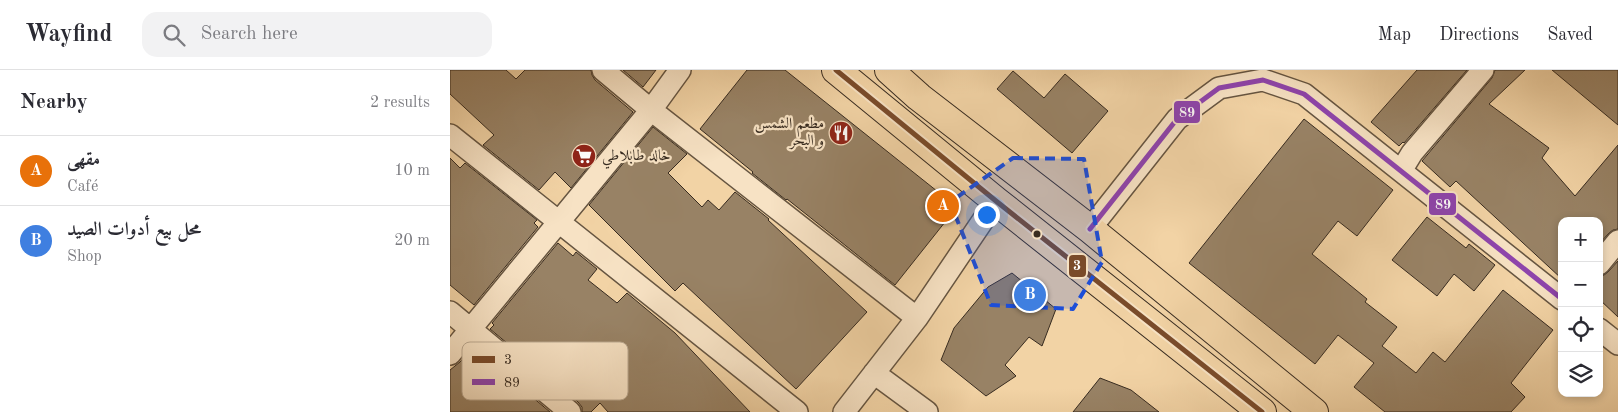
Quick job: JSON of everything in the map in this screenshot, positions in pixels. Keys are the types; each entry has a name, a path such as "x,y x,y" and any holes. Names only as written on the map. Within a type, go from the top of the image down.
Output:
{"main road":[{"path":"836,70 996,201 1262,412"},
{"path":"889,70 919,97 1090,229 1314,412"}],"street":[{"path":"603,70 651,110 917,318"},
{"path":"450,354 651,110 680,70"},
{"path":"1401,171 1412,153 1482,70"},
{"path":"1090,229 1177,119 1219,88 1263,80 1304,94 1558,296"},
{"path":"450,134 797,412"},
{"path":"844,412 917,318 996,201"},
{"path":"1601,262 1618,241"},
{"path":"450,312 486,342"},
{"path":"1603,332 1618,344"},
{"path":"874,374 927,412"},
{"path":"556,400 570,412"}],"highlighted area":[{"path":"1013,158 1084,159 1102,262 1073,309 991,305 950,202"}],"building":[{"path":"450,70 506,70 516,79 525,70 591,70 595,80 633,112 571,188 555,172 539,190 483,145 494,135 450,94"},
{"path":"623,70 656,70 643,87"},
{"path":"747,70 785,70 957,207 895,285 752,173 700,129"},
{"path":"1417,70 1467,70 1404,143 1399,146 1371,122"},
{"path":"1495,70 1525,70 1489,104 1549,148 1542,158 1575,196 1618,145 1618,229 1613,230 1603,240 1603,217 1558,217 1558,275 1456,181 1450,187 1422,161 1492,78"},
{"path":"1552,70 1618,70 1618,125"},
{"path":"1013,71 1044,98 1065,74 1108,111 1072,153 997,89"},
{"path":"1304,119 1393,190 1357,236 1338,221 1312,254 1367,299 1365,302 1397,327 1382,346 1416,373 1433,352 1445,362 1503,290 1553,330 1511,383 1525,397 1511,412 1385,412 1354,387 1374,363 1338,335 1315,364 1189,263"},
{"path":"653,127 687,154 668,173 702,207 708,200 719,210 735,192 769,219 867,312 796,389 683,283 675,291 589,205"},
{"path":"450,158 460,168 465,163 537,220 534,223 538,227 474,305 450,285"},
{"path":"1427,217 1466,248 1469,244 1495,265 1474,291 1454,274 1437,296 1392,260"},
{"path":"558,243 573,256 576,252 597,269 588,280 617,303 627,293 675,333 750,412 608,412 600,403 591,412 582,412 582,407 576,400 628,400 628,342 506,342 490,329 494,325 492,323"},
{"path":"1618,261 1618,317 1603,303 1603,275"},
{"path":"1012,273 1056,309 1042,346 1029,337 1005,365 1016,376 986,396 941,360 954,328 988,287"},
{"path":"462,360 462,400 536,400 550,412 450,412 450,370"},
{"path":"1100,378 1131,390 1159,412 1073,412"}],"transit line":[{"name":"3","path":"836,70 996,201 1262,412"},
{"name":"89","path":"1090,229 1177,119 1219,88 1263,80 1304,94 1558,296"}],"place":[{"name":"مطعم الشمس و البحر","path":"841,133"},
{"name":"خالد طابلاطي","path":"584,156"},
{"name":"مقهى","path":"943,206"},
{"name":"محل بيع أدوات الصيد","path":"1030,295"}]}
